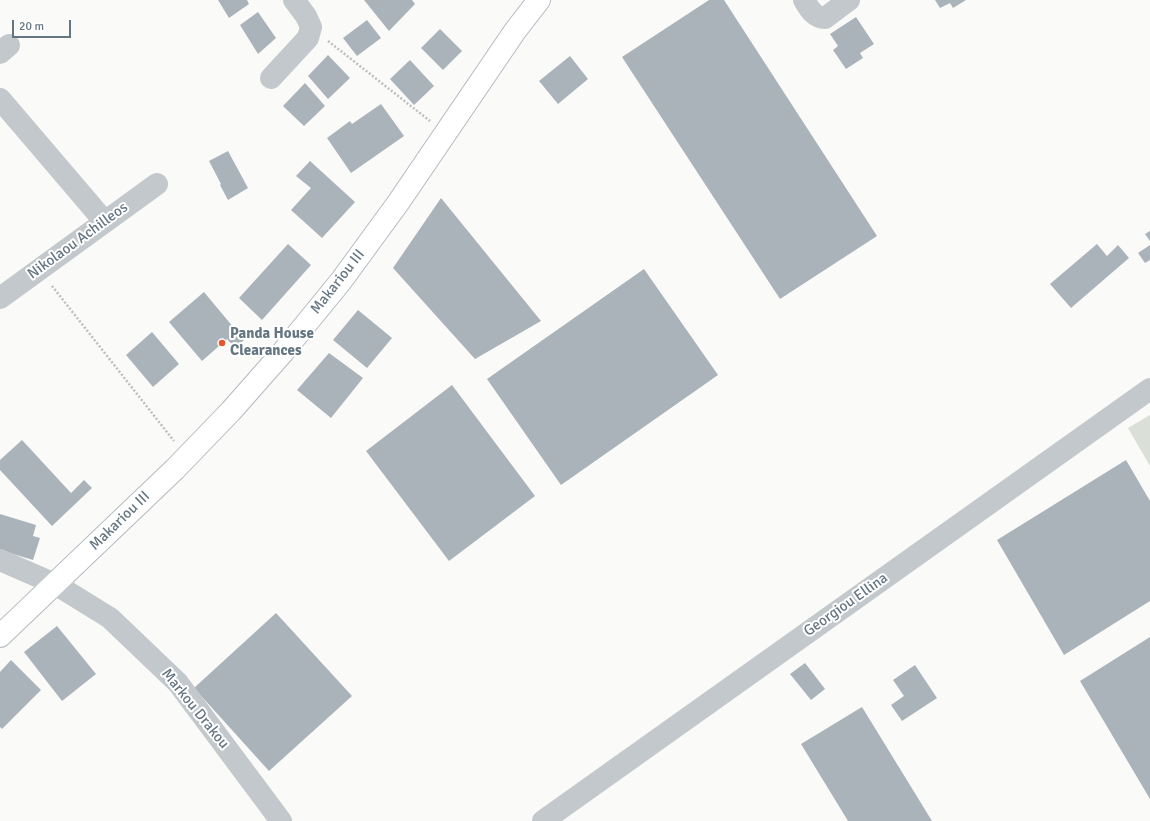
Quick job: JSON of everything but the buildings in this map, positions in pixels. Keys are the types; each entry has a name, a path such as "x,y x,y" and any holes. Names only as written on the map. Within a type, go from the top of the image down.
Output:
{"main road":[{"name":"Makariou III","path":"0,636 186,457 283,352 341,281 398,203 515,31 539,0"}],"street":[{"path":"271,78 308,38 311,27 306,16 294,0"},
{"path":"804,0 813,13 820,18 825,18 849,0"},
{"path":"0,99 105,222"},
{"name":"Nikolaou Achilleos","path":"0,298 157,184"},
{"name":"Georgiou Ellina","path":"543,821 1150,389"},
{"name":"Markou Drakou","path":"0,560 55,584 110,618 178,683 281,821"}],"path":[{"path":"311,27 446,134"},
{"path":"39,270 186,457"}],"shaded area":[{"path":"1150,415 1150,466 1128,428"}],"place":[{"name":"Panda House Clearances","path":"222,343"}]}
